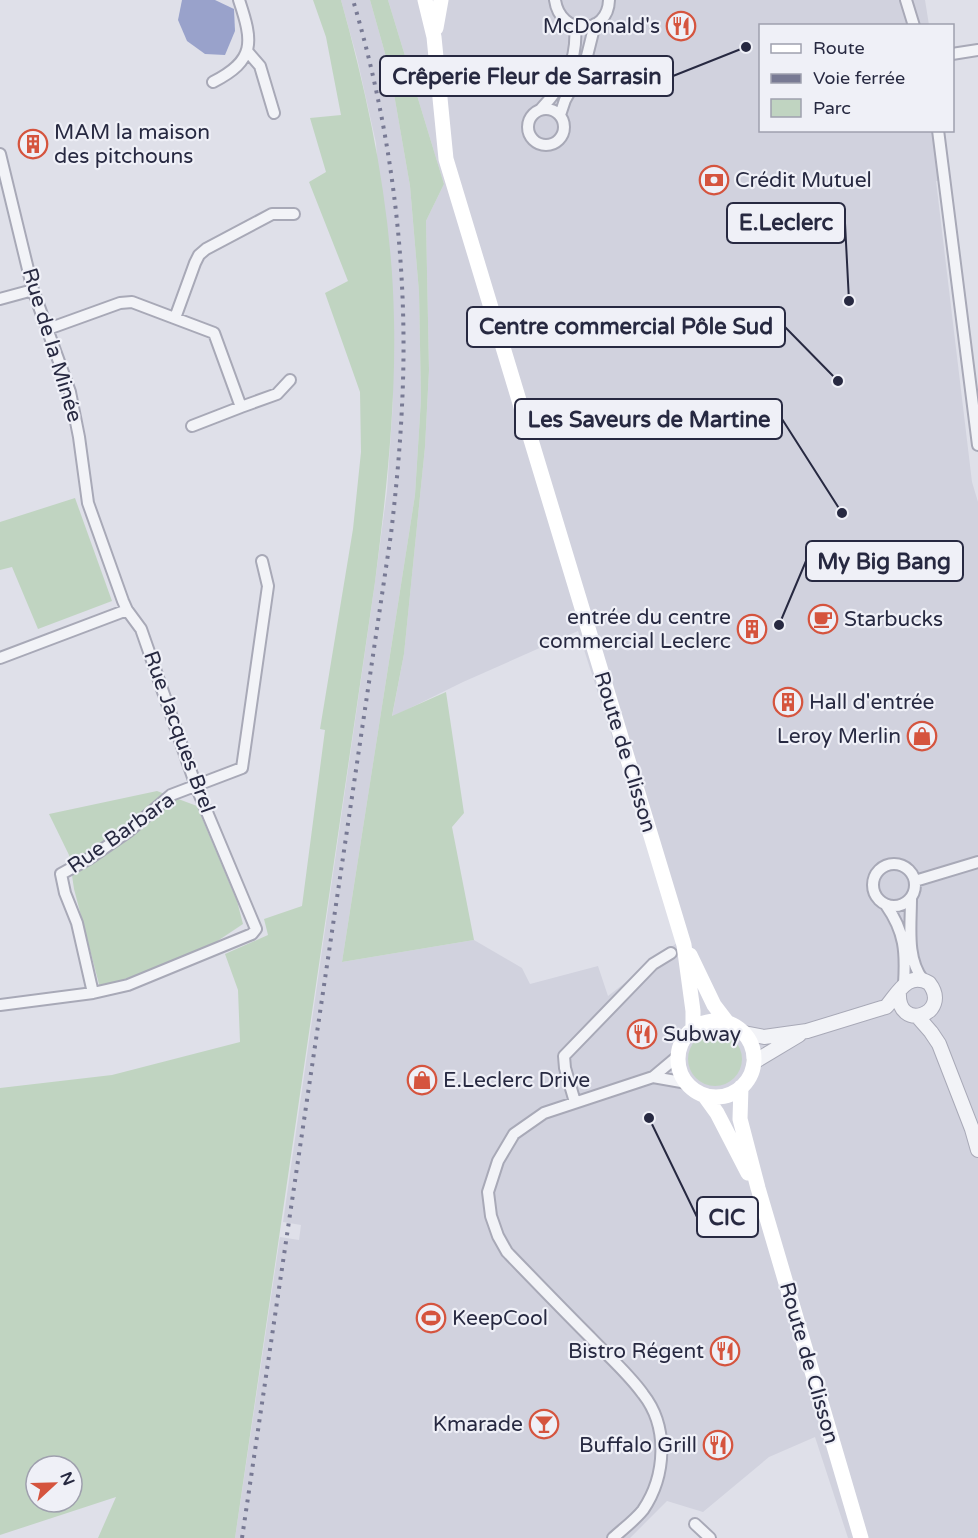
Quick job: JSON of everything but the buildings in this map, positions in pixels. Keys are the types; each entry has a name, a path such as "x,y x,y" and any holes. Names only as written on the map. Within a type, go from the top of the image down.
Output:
{"main road":[{"name":"Route de Clisson","path":"425,0 434,37 446,159 678,949 693,1011 693,1028"},
{"name":"Route de Clisson","path":"434,37 441,0"},
{"name":"Route de Clisson","path":"678,949 727,1022 744,1033"},
{"path":"687,1083 679,1065 678,1056 686,1036 693,1028 704,1022 716,1020 727,1022"},
{"path":"744,1033 750,1042 754,1062"},
{"name":"Route de Clisson","path":"754,1062 748,1080 741,1088 740,1119 758,1188 861,1538"},
{"name":"Route de Clisson","path":"687,1083 704,1095 717,1113 742,1164 758,1188"},
{"path":"704,1095 715,1097 726,1095 741,1088"}],"street":[{"path":"213,82 231,73 242,63 247,51 249,39 239,0"},
{"path":"553,2 563,19 582,27 595,24 603,19 609,0"},
{"path":"906,0 913,24"},
{"path":"575,26 577,45 573,62 554,95 531,116 528,126 530,136 542,145 552,144 561,138 564,128 560,115 565,100 585,64 595,24"},
{"path":"954,54 978,50"},
{"path":"247,51 260,66 274,113"},
{"path":"541,109 551,110 560,115"},
{"path":"938,132 978,445"},
{"name":"Rue de la Minée","path":"0,154 33,290 70,392 88,503 100,537"},
{"path":"175,318 199,255 206,249 272,214 294,214"},
{"path":"0,299 33,290"},
{"path":"48,329 132,302 209,330 213,333 241,407"},
{"path":"192,426 277,394 290,380"},
{"name":"Rue Jacques Brel","path":"93,993 128,985 252,934 256,928 196,786 141,629 126,610 100,537"},
{"path":"196,786 242,768 268,586 262,561"},
{"path":"0,658 126,610"},
{"name":"Rue Barbara","path":"93,993 77,923 65,893 61,874 90,858 129,831 171,795 196,786"},
{"path":"915,881 978,862"},
{"path":"886,1007 913,1016 923,1015 930,1010 935,1001 935,994 929,984 923,980 914,962 911,948 911,899 915,890 915,881 906,868 899,864 891,864 878,872 873,880 873,889 877,899 886,906 901,931 905,957 898,1001 902,1010 913,1016 931,1032 939,1044 978,1150"},
{"path":"886,906 900,906 911,899"},
{"path":"575,1102 565,1068 564,1056 653,964 678,949"},
{"path":"744,1033 764,1037 807,1031 886,1007 910,980 923,980"},
{"path":"0,1005 93,993"},
{"path":"930,1010 931,1032"},
{"path":"754,1062 807,1031"},
{"path":"613,1538 642,1512 653,1492 660,1468 662,1447 656,1420 645,1396 630,1379 507,1252 491,1216 488,1192 498,1161 514,1134 544,1113 653,1077 678,1056"},
{"path":"653,1077 687,1083"},
{"path":"695,1524 710,1538"}],"shaded area":[{"path":"341,0 370,0 390,71 410,186 419,292 421,399 415,495 342,962 474,940 522,968 530,984 598,966 608,996 678,942 578,631 463,682 392,717 404,654 425,447 429,370 426,221 444,184 388,0 925,0 929,24 759,24 759,132 943,132 950,179 936,181 972,482 978,502 978,1538 848,1538 815,1437 769,1457 703,1512 667,1501 630,1538 235,1538 280,1237 299,1240 301,1225 283,1222 387,491 393,402 376,143"}],"green space":[{"path":"313,0 341,0 378,158 392,279 394,352 392,418 375,582 235,1538 98,1538 116,1497 84,1507 84,1454 24,1454 24,1514 64,1514 0,1535 0,1088 112,1075 240,1042 238,990 225,954 268,935 264,919 302,906 325,730 320,729 353,529 361,452 360,392 325,293 348,281 309,182 326,172 310,118 341,115 326,37"},
{"path":"370,0 388,0 444,184 426,221 429,370 425,447 404,654 392,716 446,692 464,813 452,827 474,940 342,962 415,495 421,399 419,292 410,186 390,71"},
{"path":"75,498 112,601 38,629 12,567 0,570 0,522"},
{"path":"157,791 197,806 237,901 243,924 201,952 100,988 74,889 69,855 49,814"},
{"path":"710,1032 720,1032 730,1036 738,1044 742,1059 738,1074 730,1082 720,1086 710,1086 700,1082 692,1074 688,1064 688,1054 692,1044 700,1036"}],"water":[{"path":"182,0 215,0 234,9 235,31 225,55 205,54 187,41 178,20"}],"railway":[{"path":"242,1538 391,534 400,438 404,355 403,304 395,201 378,100 353,0"}],"place":[{"name":"McDonald's","path":"681,26"},
{"name":"Crêperie Fleur de Sarrasin","path":"746,47"},
{"name":"MAM la maison des pitchouns","path":"33,144"},
{"name":"Crédit Mutuel","path":"714,180"},
{"name":"E.Leclerc","path":"849,301"},
{"name":"Centre commercial Pôle Sud","path":"838,381"},
{"name":"Les Saveurs de Martine","path":"842,513"},
{"name":"Starbucks","path":"823,619"},
{"name":"My Big Bang","path":"779,625"},
{"name":"entrée du centre commercial Leclerc","path":"752,629"},
{"name":"Hall d'entrée","path":"788,702"},
{"name":"Leroy Merlin","path":"922,736"},
{"name":"Subway","path":"642,1034"},
{"name":"E.Leclerc Drive","path":"422,1080"},
{"name":"CIC","path":"649,1118"},
{"name":"KeepCool","path":"431,1318"},
{"name":"Bistro Régent","path":"725,1351"},
{"name":"Kmarade","path":"544,1424"},
{"name":"Buffalo Grill","path":"718,1445"}]}
